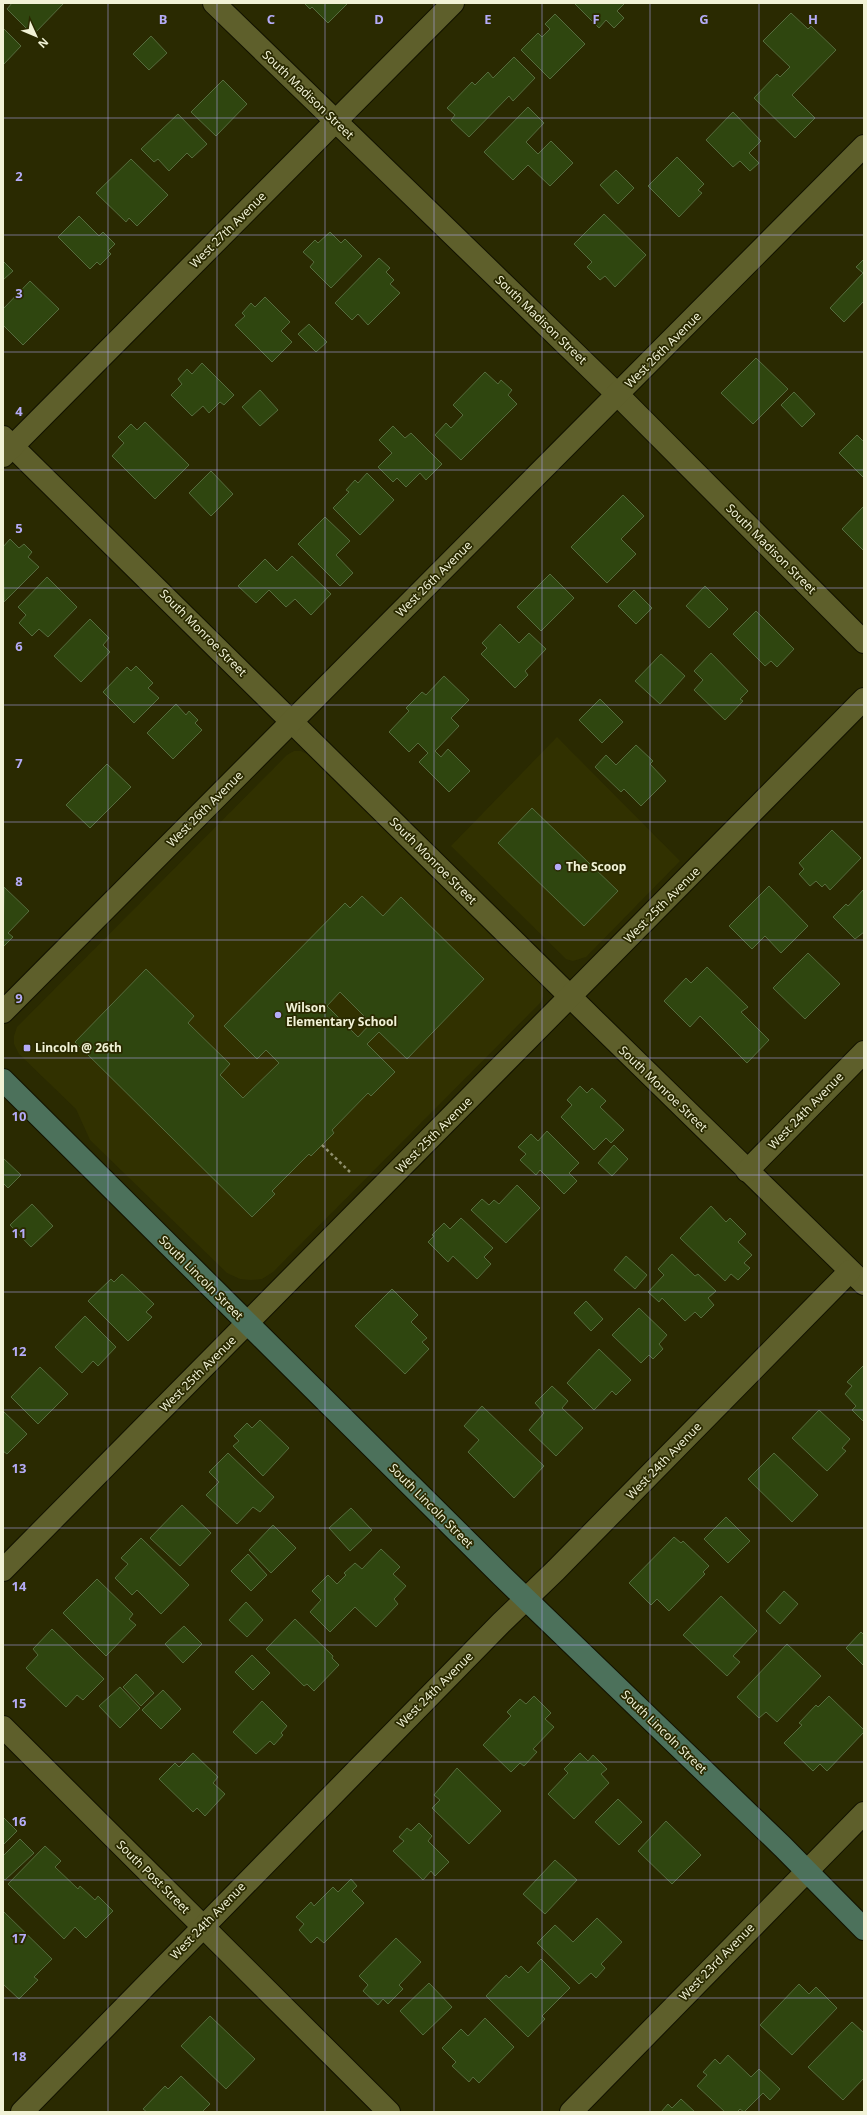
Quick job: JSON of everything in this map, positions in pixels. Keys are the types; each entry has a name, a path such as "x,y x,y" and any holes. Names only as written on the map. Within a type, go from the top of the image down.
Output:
{"street":[{"name":"South Madison Street","path":"214,3 618,395 864,642"},
{"name":"West 27th Avenue","path":"6,446 453,3"},
{"name":"West 26th Avenue","path":"3,1012 864,146"},
{"name":"South Monroe Street","path":"6,446 292,721 747,1171 857,1277"},
{"name":"West 25th Avenue","path":"3,1570 864,699"},
{"name":"West 24th Avenue","path":"747,1171 864,1052"},
{"name":"South Lincoln Street","path":"3,1080 247,1324 526,1599 864,1928"},
{"name":"West 24th Avenue","path":"22,2112 202,1926 526,1599 857,1277"},
{"name":"South Post Street","path":"3,1727 389,2112"},
{"name":"West 23rd Avenue","path":"571,2112 864,1813"}],"path":[{"path":"322,1145 350,1172"}],"shaded area":[{"path":"557,737 680,861 586,957 573,961 566,959 451,846"},
{"name":"Wilson Elementary School","path":"294,751 301,751 307,754 539,982 543,988 543,997 540,1003 273,1272 262,1279 250,1280 240,1279 227,1273 90,1140 76,1109 19,1054 14,1044 14,1036 17,1027 287,755"}],"building":[{"path":"12,3 64,3 33,35 7,9"},
{"path":"304,3 348,3 328,23 312,7 310,9"},
{"path":"574,3 625,3 617,11 624,18 614,28 606,20 599,28"},
{"path":"791,13 808,29 811,26 836,50 792,95 815,118 795,138 754,98 777,74 780,77 790,67 763,41"},
{"path":"555,14 585,44 550,79 521,50 538,33 542,37 550,29 545,24"},
{"path":"3,28 21,46 3,65"},
{"path":"151,36 167,53 149,70 133,54"},
{"path":"514,57 535,78 513,101 509,96 469,137 451,120 455,115 447,108 472,82 475,85 488,72 493,78"},
{"path":"223,80 247,104 216,136 191,112"},
{"path":"528,107 544,123 526,142 538,154 551,141 573,163 550,186 528,165 513,180 484,152"},
{"path":"733,112 761,141 749,153 759,163 750,171 740,161 733,167 706,140"},
{"path":"178,114 207,144 192,158 187,153 169,171 158,159 154,162 141,149"},
{"path":"677,157 704,184 698,190 702,193 679,217 648,186"},
{"path":"131,159 168,195 137,226 129,218 126,222 96,193"},
{"path":"616,170 634,188 618,204 600,185"},
{"path":"604,214 646,255 615,287 605,276 600,280 587,267 592,262 574,244"},
{"path":"79,216 99,236 103,232 115,244 108,251 111,254 100,265 97,262 90,269 58,237"},
{"path":"330,232 341,243 345,239 362,256 331,288 310,267 314,262 303,252 315,240 318,243"},
{"path":"379,258 390,268 386,272 394,280 390,284 400,293 368,325 358,314 352,320 335,303"},
{"path":"864,259 864,301 844,322 830,308 863,273 856,267"},
{"path":"3,261 13,271 3,280"},
{"path":"30,281 59,309 23,345 3,325 3,309"},
{"path":"265,297 290,322 281,331 292,342 272,362 235,325 245,316 242,313 251,303 255,307"},
{"path":"309,324 327,342 316,352 298,334"},
{"path":"756,358 788,389 753,424 721,393"},
{"path":"202,363 234,395 224,405 220,402 209,413 203,406 192,416 171,395 182,384 178,379 187,369 192,374"},
{"path":"485,372 498,384 501,380 512,390 508,395 517,404 461,460 435,435 446,423 451,428 463,415 453,405"},
{"path":"260,390 278,410 260,426 242,407"},
{"path":"794,392 815,414 802,427 781,405"},
{"path":"145,422 189,465 155,499 112,456 124,443 118,437 131,424 137,430"},
{"path":"393,426 405,438 411,433 442,464 426,480 420,473 406,487 397,478 393,482 378,467 392,453 379,440"},
{"path":"857,435 864,442 864,478 839,453"},
{"path":"211,471 233,494 211,516 189,493"},
{"path":"367,473 394,500 360,535 333,508 349,492 346,490 355,480 358,483"},
{"path":"623,495 644,516 621,539 636,554 607,583 571,547"},
{"path":"864,506 864,551 842,529"},
{"path":"325,517 350,541 336,555 353,573 340,586 298,544"},
{"path":"10,539 19,548 24,544 32,552 28,557 39,567 4,602 3,547"},
{"path":"292,556 331,594 311,615 295,599 286,607 269,590 256,603 238,586 265,559 277,571"},
{"path":"550,574 574,598 541,631 517,607"},
{"path":"47,577 77,607 48,637 39,629 32,636 19,623 26,615 18,607"},
{"path":"705,586 728,609 709,628 686,606"},
{"path":"634,590 652,608 636,624 618,606"},
{"path":"756,611 794,649 777,667 771,661 765,666 733,634"},
{"path":"90,619 109,638 103,645 110,652 81,682 54,656"},
{"path":"500,624 519,643 529,633 546,649 525,671 528,675 515,688 481,654 487,648 482,643"},
{"path":"711,653 748,691 740,699 743,701 725,720 694,690 703,680 694,671"},
{"path":"661,654 685,676 660,704 635,681"},
{"path":"136,666 153,683 148,688 159,698 134,723 103,692 127,667 131,671"},
{"path":"444,676 469,700 451,718 459,726 435,751 441,757 448,749 470,771 449,792 419,762 428,753 418,743 409,752 389,732 409,711 406,708 422,692 426,695"},
{"path":"600,699 623,722 602,743 579,720"},
{"path":"176,704 186,715 189,711 198,720 195,723 202,730 173,759 147,733"},
{"path":"636,745 653,761 650,764 666,781 641,806 624,789 621,792 595,767 606,755 616,765"},
{"path":"107,764 131,787 90,828 66,805"},
{"name":"The Scoop","path":"532,808 618,891 584,926 498,843"},
{"path":"832,830 861,858 830,890 825,884 822,887 816,881 810,886 799,874 804,869 799,863"},
{"path":"769,886 808,926 781,953 765,936 752,949 729,926"},
{"path":"4,887 29,911 8,933 13,937 3,947"},
{"path":"864,889 864,932 855,939 833,917 846,904 848,906"},
{"path":"362,896 383,916 401,897 484,979 407,1059 379,1032 367,1044 395,1072 371,1096 368,1093 332,1130 334,1133 311,1156 309,1154 272,1191 275,1194 252,1217 75,1042 146,969 194,1016 188,1023 230,1064 220,1075 243,1098 279,1063 266,1050 257,1059 224,1026 345,903 350,908","holes":["340,992 371,1023 358,1037 327,1006"]},
{"path":"808,953 840,984 805,1019 773,988"},
{"path":"707,967 748,1007 741,1012 769,1040 747,1063 700,1016 690,1027 664,1001 686,978 691,983"},
{"path":"580,1086 587,1093 592,1088 606,1101 600,1107 624,1130 611,1143 606,1138 594,1150 561,1117 572,1105 567,1100"},
{"path":"547,1131 579,1163 569,1173 577,1181 564,1194 540,1170 536,1175 520,1160 526,1154 518,1147 531,1134 538,1141"},
{"path":"614,1145 628,1159 612,1176 598,1163"},
{"path":"3,1158 21,1175 8,1188 3,1183"},
{"path":"517,1185 540,1208 506,1243 471,1210 482,1199 489,1205 494,1200 499,1204"},
{"path":"32,1204 53,1226 31,1247 10,1225"},
{"path":"711,1206 726,1222 730,1218 746,1234 738,1242 752,1255 744,1263 750,1268 738,1280 731,1274 725,1281 680,1238"},
{"path":"461,1218 493,1248 484,1257 491,1264 477,1279 453,1256 448,1262 428,1242 434,1236 432,1235 444,1223 450,1229"},
{"path":"672,1254 695,1276 698,1274 716,1291 708,1298 714,1305 701,1318 695,1312 685,1321 662,1298 659,1302 648,1292 664,1275 658,1269"},
{"path":"626,1256 647,1275 635,1289 614,1270"},
{"path":"122,1274 154,1304 146,1312 152,1317 128,1341 88,1301 111,1279 114,1282"},
{"path":"392,1289 418,1315 411,1322 427,1338 422,1342 429,1349 405,1374 355,1326"},
{"path":"586,1301 603,1319 591,1331 574,1313"},
{"path":"639,1308 667,1335 659,1344 663,1349 653,1359 649,1355 641,1363 612,1335"},
{"path":"85,1316 116,1347 98,1366 93,1361 82,1373 55,1347"},
{"path":"599,1349 631,1380 616,1395 612,1391 594,1410 567,1383"},
{"path":"864,1365 864,1422 852,1410 856,1406 845,1394 852,1386 847,1382"},
{"path":"40,1367 68,1394 38,1424 11,1397"},
{"path":"552,1386 568,1401 562,1408 583,1428 556,1456 529,1430 544,1413 535,1403"},
{"path":"482,1406 544,1466 514,1498 468,1452 479,1440 464,1426"},
{"path":"819,1410 850,1439 842,1448 846,1451 827,1471 792,1438"},
{"path":"3,1411 27,1434 7,1454 3,1451"},
{"path":"260,1420 289,1448 263,1476 233,1446 239,1441 234,1436 247,1423 252,1428"},
{"path":"228,1453 274,1497 260,1512 253,1507 237,1524 206,1495 219,1482 209,1472"},
{"path":"774,1453 818,1495 792,1522 748,1479"},
{"path":"182,1505 211,1533 180,1566 150,1538"},
{"path":"351,1508 372,1530 350,1551 329,1528"},
{"path":"726,1517 750,1541 728,1563 704,1539"},
{"path":"273,1525 296,1548 271,1573 249,1550"},
{"path":"674,1537 681,1543 683,1541 709,1566 703,1572 705,1574 669,1611 657,1599 651,1605 629,1583"},
{"path":"141,1538 189,1585 161,1614 137,1590 132,1595 115,1578 128,1564 121,1558"},
{"path":"381,1549 400,1567 393,1574 406,1586 394,1599 398,1604 376,1627 355,1607 330,1632 310,1612 321,1600 312,1591 328,1575 337,1584 346,1575 344,1573 355,1563 362,1569"},
{"path":"248,1554 267,1575 251,1591 231,1571"},
{"path":"97,1579 133,1614 129,1619 136,1625 106,1656 63,1613"},
{"path":"784,1591 798,1604 780,1624 766,1611"},
{"path":"721,1596 757,1631 733,1656 740,1662 727,1676 683,1635"},
{"path":"246,1602 263,1620 247,1637 229,1620"},
{"path":"295,1619 333,1656 332,1658 339,1665 314,1691 307,1684 304,1686 266,1649"},
{"path":"184,1626 202,1644 183,1663 165,1644"},
{"path":"52,1629 104,1679 83,1700 77,1695 66,1707 26,1668 38,1655 33,1649"},
{"path":"861,1632 864,1635 864,1666 846,1648"},
{"path":"787,1644 821,1676 777,1722 766,1712 759,1718 737,1697"},
{"path":"252,1655 270,1673 253,1690 235,1672"},
{"path":"136,1674 154,1693 141,1706 123,1687"},
{"path":"120,1687 140,1708 120,1728 99,1706"},
{"path":"163,1690 181,1709 161,1729 142,1710"},
{"path":"534,1696 551,1713 545,1719 554,1727 533,1749 537,1752 524,1766 520,1763 511,1772 483,1745 511,1716 507,1712 520,1699 526,1704"},
{"path":"829,1696 864,1730 864,1732 827,1771 820,1764 813,1771 784,1743 802,1725 799,1723 816,1705 818,1707"},
{"path":"262,1701 287,1726 281,1733 283,1735 274,1745 270,1741 256,1754 233,1732"},
{"path":"193,1753 218,1777 213,1783 225,1794 205,1816 197,1808 193,1812 159,1779 175,1763 179,1767"},
{"path":"580,1753 588,1761 593,1755 607,1769 601,1774 609,1783 574,1819 548,1794 568,1773 564,1769"},
{"path":"457,1768 501,1811 469,1844 432,1808 440,1800 434,1795"},
{"path":"618,1799 642,1822 619,1845 595,1822"},
{"path":"3,1817 17,1831 3,1845"},
{"path":"666,1821 701,1855 672,1884 638,1851"},
{"path":"419,1823 432,1836 428,1841 449,1862 435,1876 431,1871 423,1880 393,1851 404,1841 399,1837 407,1828 411,1831"},
{"path":"20,1839 34,1853 5,1880 3,1878 3,1856"},
{"path":"45,1846 61,1861 55,1867 78,1889 80,1886 95,1900 98,1896 113,1911 86,1938 75,1927 64,1939 8,1884"},
{"path":"555,1860 577,1880 545,1914 523,1894"},
{"path":"351,1879 357,1886 352,1891 364,1903 324,1943 317,1937 311,1943 299,1930 304,1924 296,1917 311,1902 314,1906 333,1887 338,1892"},
{"path":"3,1911 52,1959 34,1977 38,1980 19,1999 3,1984"},
{"path":"597,1918 622,1942 601,1964 605,1968 596,1978 591,1973 579,1984 537,1943 555,1925 573,1942"},
{"path":"396,1938 421,1962 399,1985 403,1989 388,2004 383,1999 378,2005 363,1991 368,1985 359,1976"},
{"path":"541,1959 570,1988 542,2016 545,2019 528,2037 486,1996 506,1975 509,1978 521,1966 528,1973"},
{"path":"429,1983 452,2007 423,2035 400,2011"},
{"path":"799,1984 809,1994 816,1987 837,2008 792,2055 760,2025"},
{"path":"210,2016 255,2059 226,2089 181,2046"},
{"path":"485,2018 514,2047 479,2083 473,2077 469,2082 452,2066 456,2062 442,2048 461,2029 468,2036"},
{"path":"852,2022 864,2033 864,2078 843,2100 808,2067"},
{"path":"728,2055 751,2077 759,2069 780,2089 770,2100 763,2093 744,2112 740,2109 737,2112 725,2112 697,2086 707,2075 703,2072 715,2059 720,2064"},
{"path":"181,2076 210,2104 202,2112 147,2112 143,2109 165,2086 168,2089"},
{"path":"681,2099 695,2112 661,2112 668,2104 672,2108"}],"place":[{"name":"The Scoop","path":"558,867"},
{"name":"Wilson Elementary School","path":"278,1015"},
{"name":"Lincoln @ 26th","path":"27,1048"}]}
